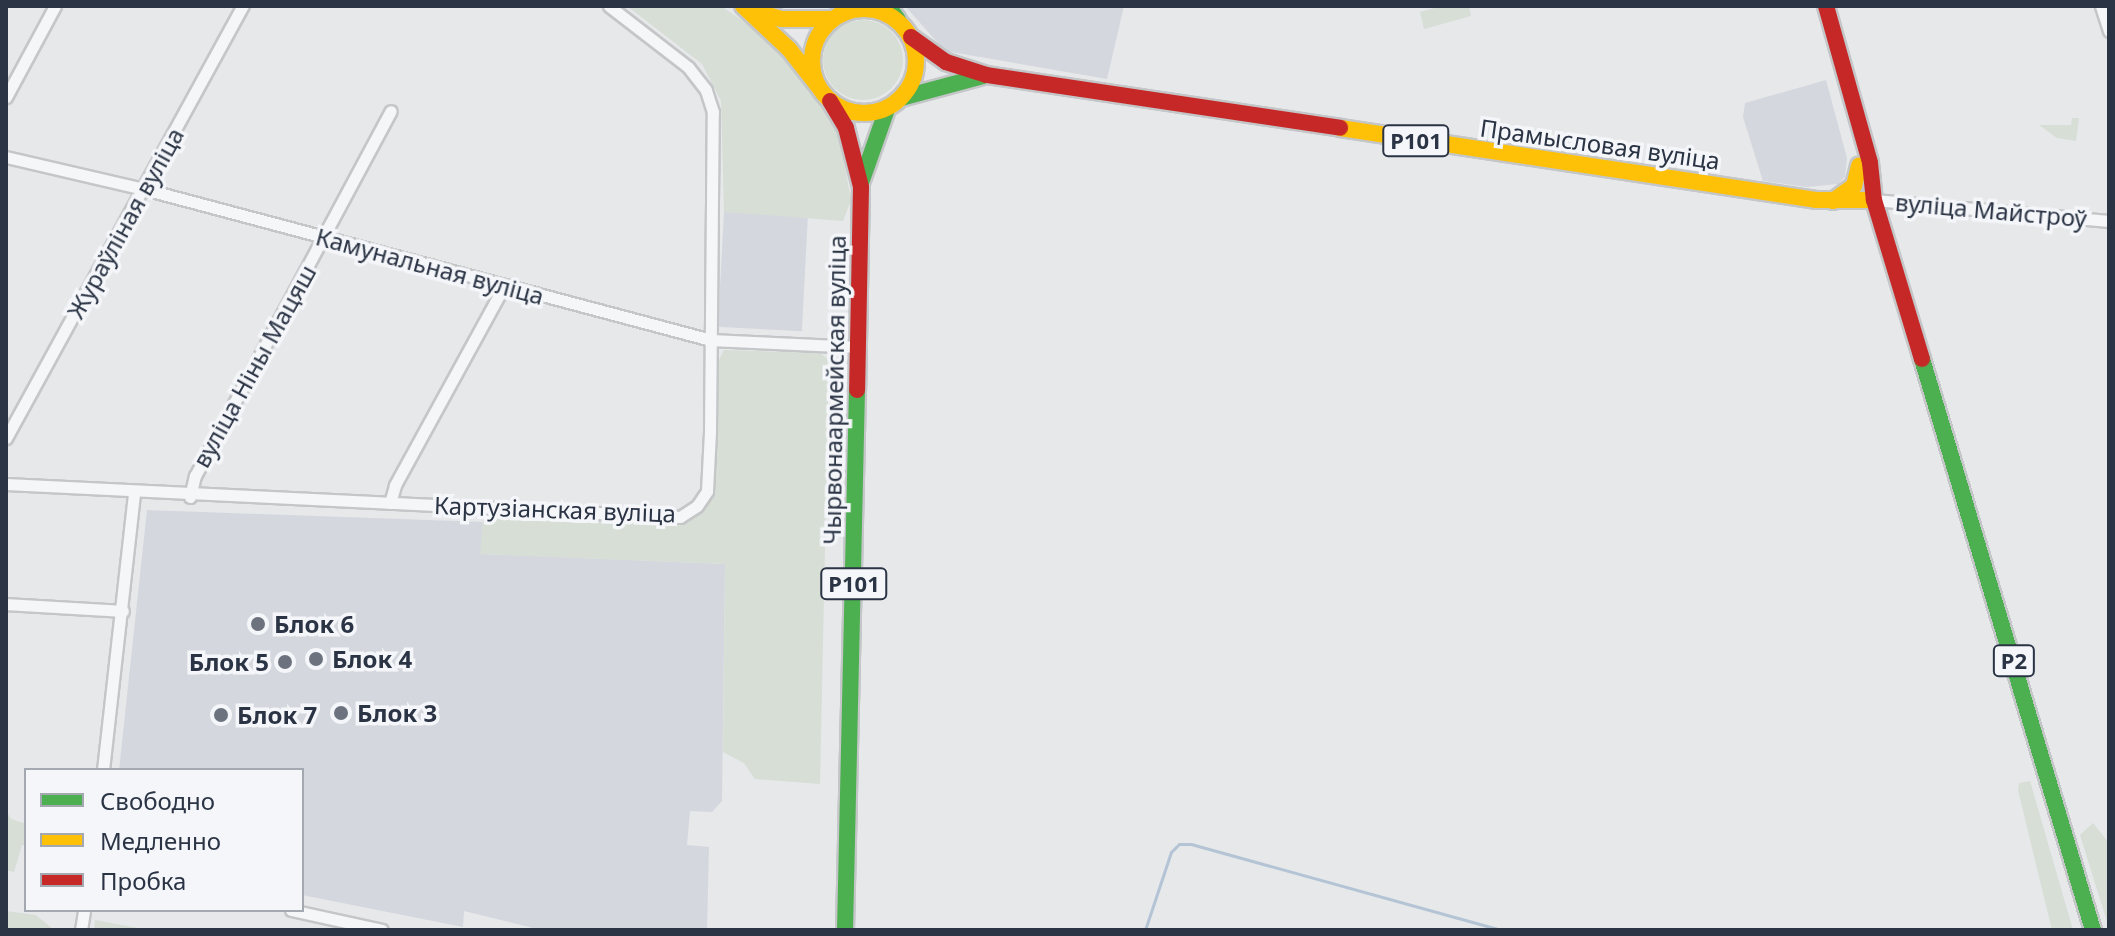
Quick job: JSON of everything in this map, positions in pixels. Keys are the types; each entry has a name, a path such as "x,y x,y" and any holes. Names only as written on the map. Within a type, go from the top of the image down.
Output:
{"main road":[{"path":"743,6 782,19 843,13"},
{"path":"743,6 789,49 818,86"},
{"name":"Р2","path":"1815,6 1859,166 1874,200 2093,930"},
{"name":"Р2","path":"1826,6 1870,163 1874,200"},
{"name":"Р101","path":"843,13 872,9 893,13 911,37"},
{"path":"818,86 813,49 843,13"},
{"path":"901,98 916,69 911,37"},
{"name":"Прамысловая вуліца","path":"911,37 946,62 987,75 1833,201 1874,200"},
{"name":"Прамысловая вуліца","path":"901,98 987,75"},
{"name":"Р101","path":"818,86 830,101"},
{"name":"Р101","path":"887,109 901,98"},
{"path":"830,101 848,111 887,109"},
{"name":"Чырвонаармейская вуліца","path":"830,101 846,128 861,187 845,930"},
{"name":"Чырвонаармейская вуліца","path":"861,187 887,109"},
{"path":"1833,201 1854,186 1859,166"}],"street":[{"path":"6,97 55,6"},
{"name":"Жураўліная вуліца","path":"6,438 243,6"},
{"name":"Картузіанская вуліца","path":"6,484 190,497 680,517 697,506 707,491 713,112 706,90 688,67 609,6"},
{"path":"2101,6 2109,31"},
{"name":"вуліца Ніны Мацяш","path":"190,497 195,476 391,111"},
{"name":"Камунальная вуліца","path":"6,157 144,189 711,340 859,347"},
{"name":"вуліца Майстроў","path":"1874,200 2109,221"},
{"path":"390,503 395,485 504,286"},
{"path":"103,768 134,492"},
{"path":"6,604 123,611"},
{"path":"300,912 382,930"}],"shaded area":[{"path":"627,6 721,6 767,37 837,123 851,200 843,221 724,212 721,101 702,64"},
{"path":"905,6 1124,6 1107,79 945,51"},
{"path":"1442,6 1469,6 1471,16 1424,29 1420,12"},
{"path":"863,20 878,23 891,32 900,45 903,60 900,75 891,88 878,97 863,100 848,97 835,88 826,75 823,60 826,45 835,32 848,23"},
{"path":"1826,80 1847,158 1845,177 1838,184 1806,187 1763,181 1743,117 1745,103"},
{"path":"2072,118 2079,118 2076,141 2057,138 2039,125 2071,125"},
{"path":"724,212 808,216 802,331 718,327"},
{"path":"724,350 820,353 829,360 820,784 755,779 744,763 723,752 725,564 480,554 483,517 680,523 706,508 712,495 715,368"},
{"path":"147,510 483,522 481,554 725,564 722,801 712,812 690,811 687,845 709,847 707,930 541,930 464,911 463,927 304,895 304,768 119,768"},
{"path":"2030,781 2073,930 2052,930 2018,790 2019,783"},
{"path":"6,811 11,819 24,823 24,845 14,872 6,870"},
{"path":"2093,823 2109,843 2109,928 2080,835"},
{"path":"6,911 36,915 54,930 6,930"},
{"path":"95,920 148,930 94,930"}],"waterway":[{"path":"1145,930 1171,852 1179,844 1191,844 1501,930"}],"traffic: fast":[{"path":"888,6 898,20"},
{"path":"901,98 983,76"},
{"path":"862,180 887,109"},
{"path":"1922,359 2093,930"},
{"path":"845,930 857,390"}],"traffic: slow":[{"path":"743,6 789,49 818,86"},
{"path":"844,13 852,6"},
{"path":"864,9 884,13 901,24 912,41 916,61 912,81 901,98 884,109 864,113 844,109 827,98 816,81 812,61 816,41 827,24 844,13 864,9"},
{"path":"752,10 782,19 833,19"},
{"path":"1340,128 1816,200 1874,200"},
{"path":"1833,201 1854,186 1859,166"}],"traffic: jam":[{"path":"1826,6 1870,163 1874,200 1922,359"},
{"path":"911,37 946,62 987,75 1340,128"},
{"path":"830,101 846,128 861,187 857,390"}],"place":[{"name":"Блок 6","path":"258,624"},
{"name":"Блок 4","path":"316,659"},
{"name":"Блок 5","path":"285,662"},
{"name":"Блок 3","path":"341,713"},
{"name":"Блок 7","path":"221,715"}]}
